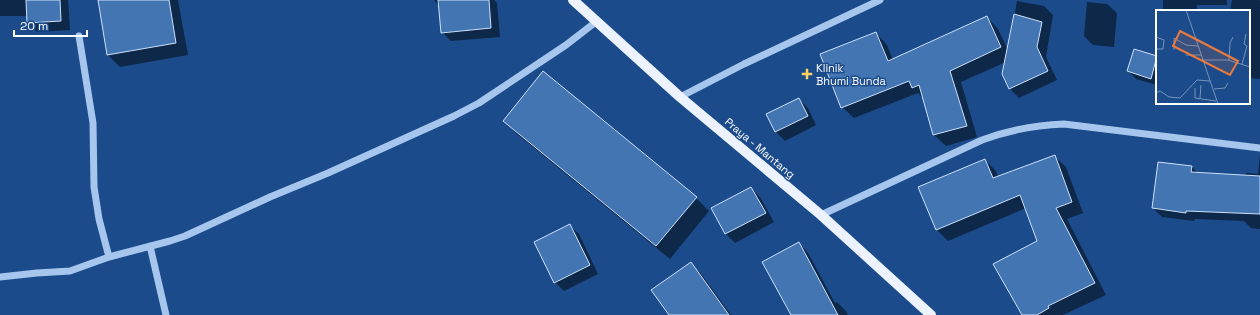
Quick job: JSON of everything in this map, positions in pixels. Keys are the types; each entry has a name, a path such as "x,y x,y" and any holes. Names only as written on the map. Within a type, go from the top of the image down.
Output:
{"main road":[{"name":"Praya - Mantang","path":"573,0 680,97 821,215 931,315"}],"street":[{"path":"680,97 744,64 880,0"},
{"path":"0,277 70,271 110,257 185,236 460,113 479,103 522,75 597,21"},
{"path":"79,36 93,123 94,187 99,219 110,257"},
{"path":"821,215 982,140 1003,132 1034,126 1064,124 1260,148"},
{"path":"150,246 166,315"}],"building":[{"path":"26,0 60,0 61,21 27,23"},
{"path":"98,0 169,0 176,43 107,55"},
{"path":"438,0 489,0 491,28 441,33"},
{"path":"1014,14 1042,22 1037,47 1048,71 1009,89 1002,74"},
{"path":"987,16 1001,47 950,71 967,126 933,135 919,85 912,88 909,81 841,108 820,54 876,32 888,61"},
{"path":"1134,49 1156,56 1151,79 1127,71"},
{"path":"543,71 697,197 656,246 503,121"},
{"path":"799,98 808,116 775,132 766,114"},
{"path":"1055,155 1072,202 1056,208 1095,283 1048,306 1049,308 1037,315 1022,315 993,264 1037,241 1020,195 936,230 918,187 985,159 993,178"},
{"path":"1158,162 1192,166 1191,172 1260,176 1260,214 1186,211 1186,213 1152,208"},
{"path":"751,187 766,213 725,234 711,208"},
{"path":"570,224 590,265 554,283 534,242"},
{"path":"799,242 838,315 791,315 762,262"},
{"path":"691,262 729,315 669,315 651,290"}],"place":[{"name":"Klinik Bhumi Bunda","path":"807,74"}]}
